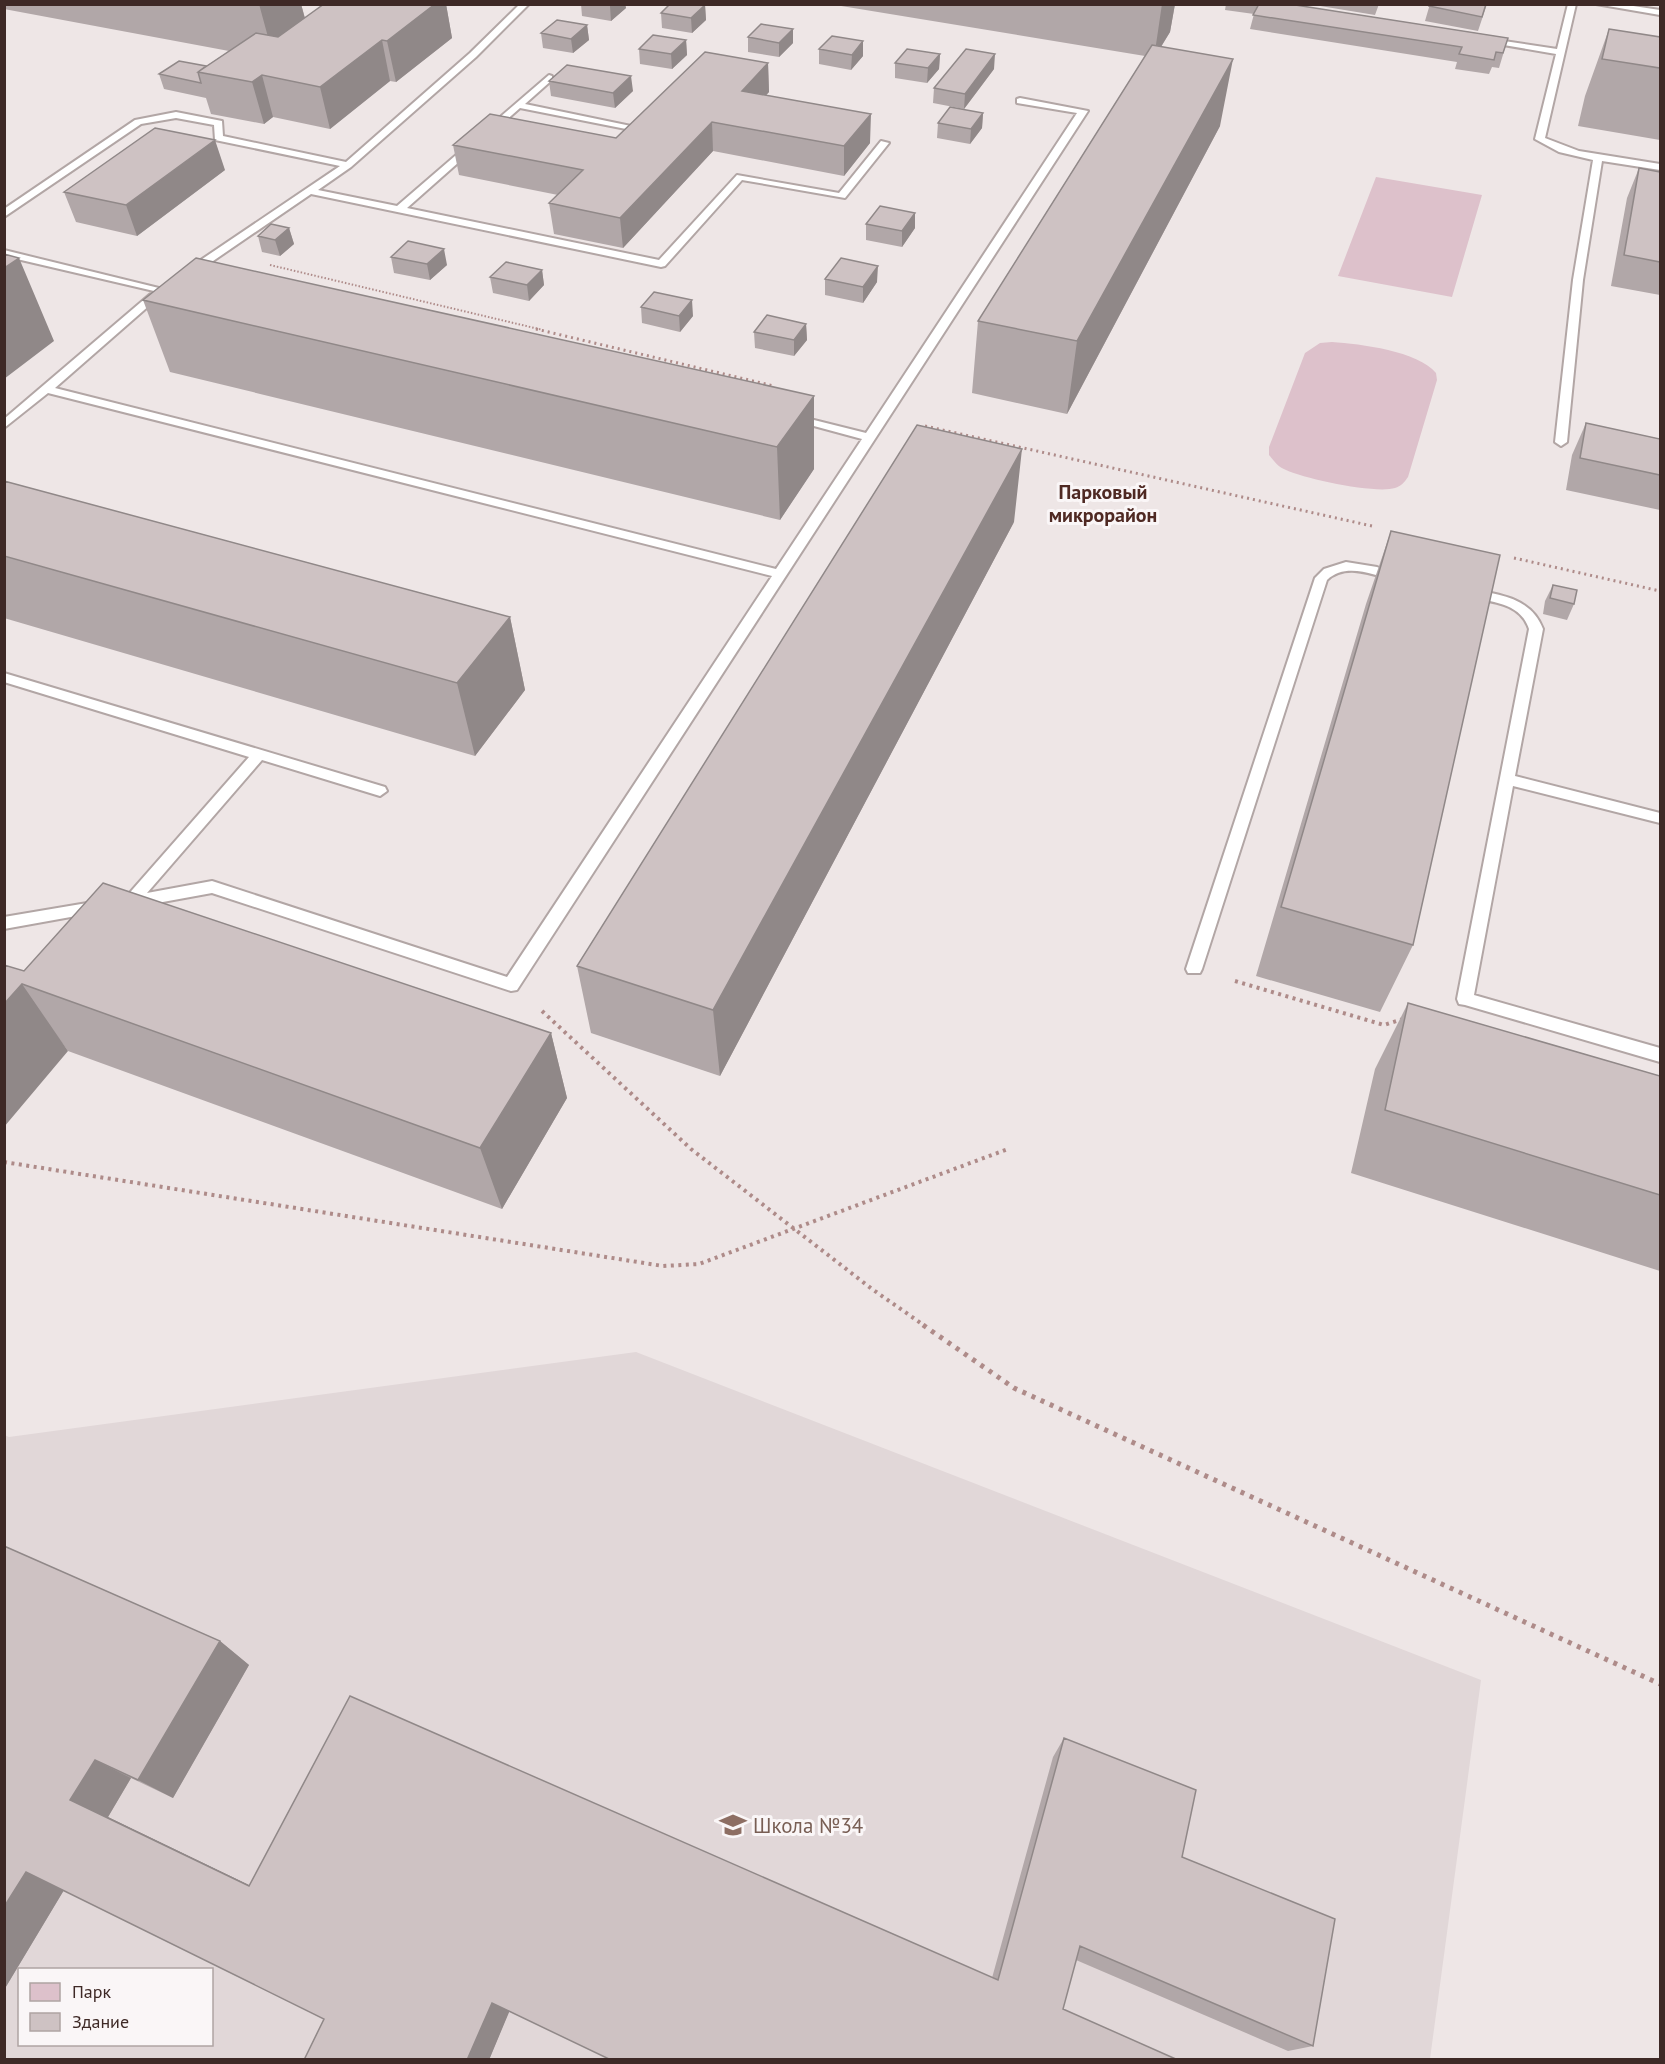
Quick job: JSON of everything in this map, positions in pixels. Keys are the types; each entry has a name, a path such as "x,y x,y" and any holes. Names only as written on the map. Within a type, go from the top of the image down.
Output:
{"lane":[{"path":"182,277 348,165 473,55 525,4"},
{"path":"1572,4 1539,134 1540,139 1554,148 1660,167"},
{"path":"1600,4 1660,13"},
{"path":"1479,40 1560,52"},
{"path":"399,210 549,78"},
{"path":"4,923 212,887 511,984 1083,111 1020,101"},
{"path":"518,105 626,126"},
{"path":"4,214 138,122 176,115 219,123 218,138 348,165"},
{"path":"310,191 662,264 740,177 841,196 884,143"},
{"path":"1561,442 1578,280 1598,156"},
{"path":"4,253 167,286 4,425"},
{"path":"142,307 165,307"},
{"path":"46,389 780,574"},
{"path":"777,416 870,437"},
{"path":"1194,969 1321,578 1335,568 1346,566 1415,581"},
{"path":"1450,589 1519,606 1529,613 1536,629 1465,999 1660,1055"},
{"path":"4,677 380,791"},
{"path":"130,902 259,755"},
{"path":"1508,779 1660,818"}],"path":[{"path":"220,253 775,386"},
{"path":"883,417 1382,529"},
{"path":"1510,557 1660,591"},
{"path":"1194,969 1384,1025 1465,999"},
{"path":"511,984 588,1051 691,1149 872,1289 1014,1388 1660,1684"},
{"path":"4,1162 663,1266 699,1264 1008,1149"}],"shaded area":[{"name":"Школа №34","path":"636,1352 1481,1680 1430,2059 5,2059 4,1435 9,1437"}],"green space":[{"path":"1376,177 1482,195 1452,297 1338,276"},
{"path":"1332,342 1373,347 1403,354 1428,365 1436,373 1437,380 1408,477 1397,487 1373,489 1340,485 1295,474 1276,464 1269,455 1269,447 1305,353 1320,343"}],"building":[{"path":"324,4 435,4 387,41 382,40 320,87 262,75 252,82 198,72 256,33 278,37"},
{"path":"670,4 705,5 691,18 661,13"},
{"path":"1259,4 1289,4 1508,38 1503,53 1496,52 1494,60 1459,54 1462,47 1253,15"},
{"path":"1430,4 1486,4 1482,17 1429,6"},
{"path":"557,20 587,25 571,39 541,33"},
{"path":"761,24 793,29 779,43 748,37"},
{"path":"1609,29 1660,37 1660,68 1602,59"},
{"path":"653,35 686,40 671,54 639,49"},
{"path":"832,36 863,41 852,55 819,49"},
{"path":"1152,45 1233,59 1077,341 978,321"},
{"path":"907,49 940,54 928,68 895,63"},
{"path":"966,49 995,54 965,94 934,88"},
{"path":"705,52 768,63 742,91 871,114 844,146 712,122 620,218 549,203 583,170 453,145 490,114 616,138"},
{"path":"179,61 206,66 198,72 201,83 159,74"},
{"path":"567,65 631,76 613,93 549,81"},
{"path":"950,107 983,113 971,129 938,123"},
{"path":"155,128 215,140 126,205 64,192"},
{"path":"1639,168 1660,172 1660,262 1624,255"},
{"path":"880,206 915,213 902,231 866,224"},
{"path":"271,224 289,228 275,240 258,236"},
{"path":"408,241 444,249 427,264 391,257"},
{"path":"4,254 19,258 4,268"},
{"path":"196,258 814,396 777,447 143,300"},
{"path":"841,258 878,266 863,287 825,279"},
{"path":"506,262 542,270 527,285 490,277"},
{"path":"654,292 692,300 679,316 641,307"},
{"path":"767,315 806,324 794,340 754,332"},
{"path":"1586,423 1660,439 1660,475 1580,458"},
{"path":"917,425 1022,449 713,1010 577,966"},
{"path":"4,481 510,617 457,683 4,556"},
{"path":"1391,531 1500,555 1413,945 1281,907"},
{"path":"1553,585 1577,590 1574,604 1550,598"},
{"path":"103,883 551,1033 480,1148 22,984 4,1004 4,965 24,971"},
{"path":"1408,1003 1660,1076 1660,1195 1385,1110"},
{"path":"4,1546 220,1641 138,1780 95,1760 70,1800 249,1886 350,1696 998,1980 1064,1738 1196,1790 1182,1857 1335,1919 1313,2046 1080,1946 1063,2009 1178,2060 611,2060 492,2003 467,2060 304,2060 324,2019 26,1872 4,1907"}],"place":[{"name":"Школа №34","path":"733,1825"}],"district":[{"name":"Парковый микрорайон","path":"1103,504"}]}
